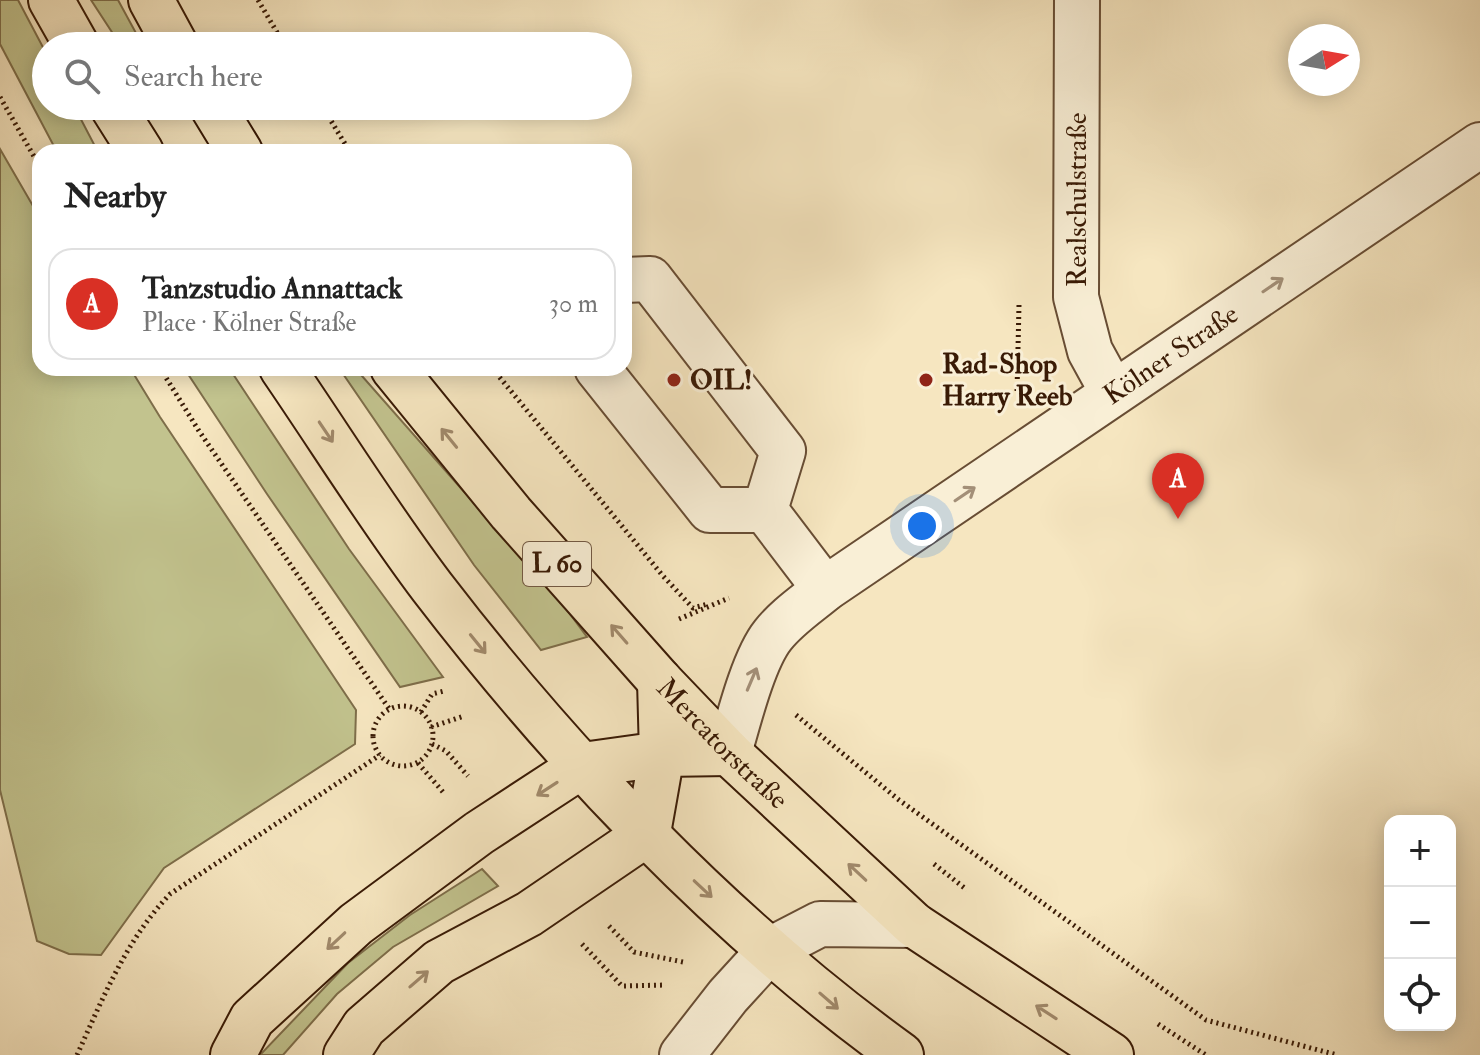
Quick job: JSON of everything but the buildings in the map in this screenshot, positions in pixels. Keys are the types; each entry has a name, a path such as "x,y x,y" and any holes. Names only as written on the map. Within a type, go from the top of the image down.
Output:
{"main road":[{"path":"51,0 69,32"},
{"path":"151,0 168,32"},
{"path":"121,120 136,144"},
{"path":"221,120 235,144"},
{"path":"287,376 431,585 503,674 583,765 698,885 850,1018 901,1055"},
{"name":"Mercatorstraße","path":"400,376 511,513 660,681 729,753 914,925 1111,1055"},
{"path":"346,1055 364,1027 439,962 529,914 648,833 662,754 660,681"},
{"path":"233,1055 252,1019 356,924 479,833 583,765 662,754 729,753"}],"street":[{"name":"Realschulstraße","path":"1077,0 1076,297 1090,351 1113,393"},
{"name":"Kölner Straße","path":"729,753 747,691 770,639 781,624 825,589 1480,145"},
{"path":"632,280 650,279 783,451 765,510"},
{"path":"603,376 710,510 765,510"},
{"path":"765,510 825,589"},
{"path":"682,1055 728,996 770,950 820,924 914,925"}],"path":[{"path":"258,0 277,32"},
{"path":"0,97 32,153"},
{"path":"331,120 345,144"},
{"path":"165,376 199,431 390,710"},
{"path":"499,376 663,576 693,608 729,599 801,670 793,692 795,714 899,800 1206,1020 1340,1055"},
{"path":"406,707 421,712 431,727 432,744 424,757 410,765 393,765 375,747 377,721 390,710 406,707"},
{"path":"77,1055 132,939 170,894 380,755"},
{"path":"931,862 978,898"},
{"path":"1153,1021 1206,1055"}],"green space":[{"path":"0,0 18,0 35,32 32,32 32,105 0,44"},
{"path":"91,0 118,0 135,32 112,32"},
{"path":"40,120 81,120 94,144 53,144"},
{"path":"0,149 32,204 32,376 135,376 356,710 355,744 164,868 101,955 69,954 37,941 0,790"},
{"path":"189,376 234,376 349,549 443,677 400,687"},
{"path":"344,376 362,376 561,602 587,637 541,650 474,565"},
{"path":"482,869 498,886 393,947 337,994 283,1055 260,1055 348,963 410,915"}],"place":[{"name":"OIL!","path":"674,380"},
{"name":"Rad-Shop Harry Reeb","path":"926,380"},
{"name":"Tanzstudio Annattack","path":"1178,519"}]}
